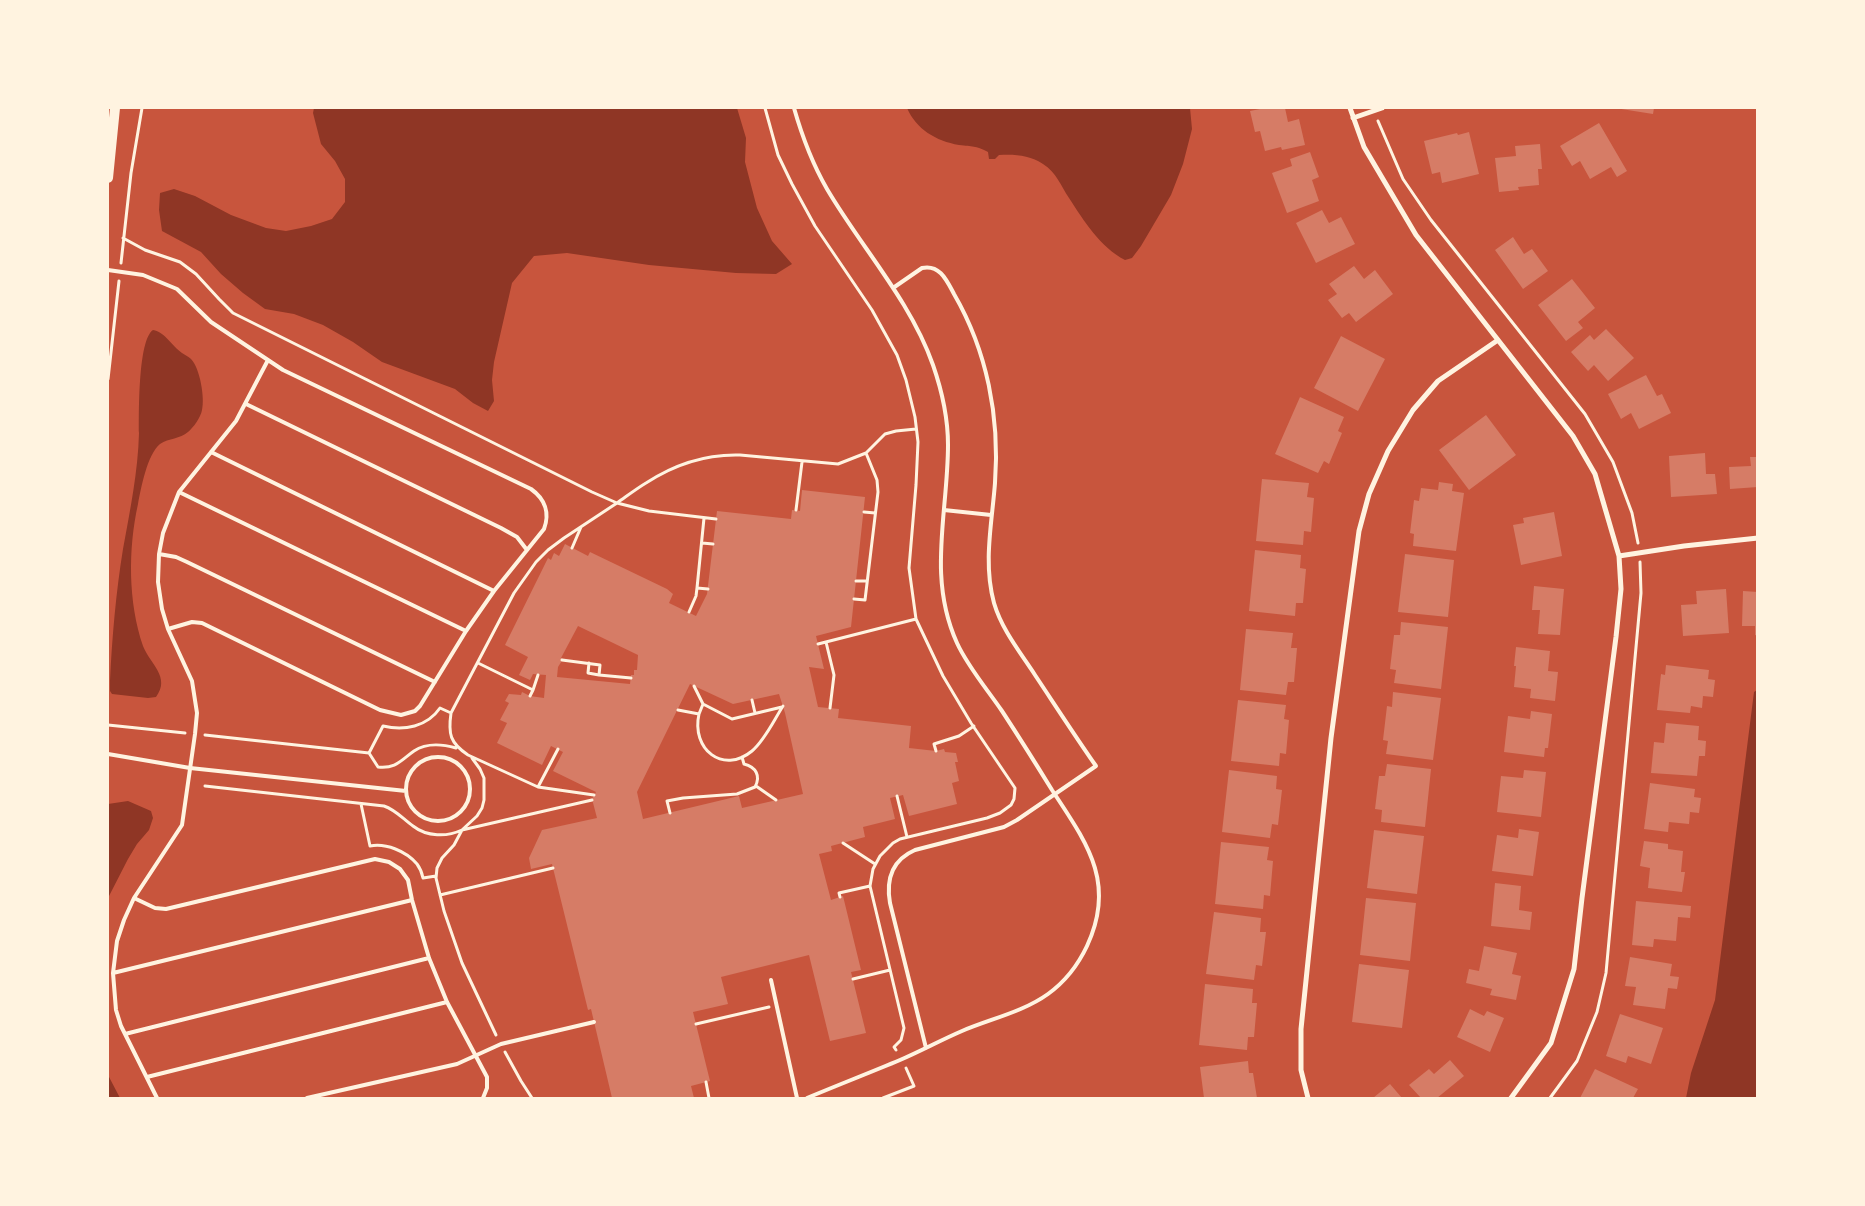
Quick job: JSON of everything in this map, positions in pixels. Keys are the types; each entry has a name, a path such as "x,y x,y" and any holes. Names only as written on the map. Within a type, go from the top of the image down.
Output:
{"main road":[{"path":"108,178 115,108"}],"street":[{"path":"1350,108 1364,147 1416,235 1573,436 1595,474 1619,556 1621,589 1616,637 1574,969 1551,1042 1511,1098"},
{"path":"1353,118 1382,108"},
{"path":"1308,1098 1301,1070 1301,1029 1331,738 1359,531 1369,494 1380,468 1413,410 1438,381 1498,340"},
{"path":"1619,556 1684,546 1758,538"}],"lane":[{"path":"794,108 802,135 827,188 893,288 926,348 933,366 943,403 948,442 940,563 945,607 956,641 963,655 1081,833 1092,858 1097,875 1099,894 1088,945 1071,973 1046,996 807,1098"},
{"path":"893,288 922,268 934,267 955,296 975,338 987,378 996,438 988,567 991,590 1005,630 1096,766 1004,827 908,853 893,869 888,885 890,904 926,1048"},
{"path":"108,270 143,275 177,289 211,322 283,370 531,489 540,496 546,507 548,520 544,529 494,590 466,631 428,695 415,711 408,714 394,714 354,698 202,623 192,622 168,628"},
{"path":"157,1098 125,1034 116,1010 113,973 117,941 134,898 182,825 197,713 192,681 168,628 162,609 158,582 159,554 163,533 179,492 236,421 268,360"},
{"path":"246,404 501,528 517,537 527,550"},
{"path":"212,452 494,590"},
{"path":"179,492 466,631"},
{"path":"944,510 992,514"},
{"path":"159,554 176,557 187,562 435,682"},
{"path":"108,754 190,768 406,791"},
{"path":"439,757 454,762 465,773 469,783 466,803 460,812 452,818 441,821 421,817 407,800 406,791 407,779 412,770 419,763 439,757"},
{"path":"134,898 156,908 166,909 375,859 389,862 400,869 408,880 429,958 447,1002 488,1082 484,1098"},
{"path":"113,973 412,900"},
{"path":"125,1034 429,958"},
{"path":"771,980 797,1098"},
{"path":"147,1077 447,1002"},
{"path":"307,1098 457,1064 501,1044 594,1022"}],"path":[{"path":"108,379 131,173 142,108"},
{"path":"765,108 778,155 792,184 815,226 872,310 897,355 906,380 918,442 909,568 916,619 943,676 1015,788 1014,799 1007,810 987,818 907,837 893,843 875,864 871,873 870,886 904,1028 901,1040 894,1046 896,1050"},
{"path":"1374,110 1403,179 1426,212 1585,414 1613,462 1632,513 1640,553 1641,593 1606,973 1596,1012 1577,1061 1550,1098"},
{"path":"123,238 138,247 180,262 196,274 233,313 592,492 617,502 649,511 716,519"},
{"path":"458,748 450,733 451,713 514,593 536,562 548,550 644,483 680,464 727,455 838,464 866,453 885,434 896,431 916,430"},
{"path":"854,599 865,600 878,480 866,453"},
{"path":"796,510 802,462"},
{"path":"864,512 875,513"},
{"path":"689,612 696,596 704,518"},
{"path":"572,548 581,527"},
{"path":"702,543 713,544"},
{"path":"856,581 867,582"},
{"path":"697,588 708,589"},
{"path":"818,644 916,619"},
{"path":"826,642 834,675 830,708"},
{"path":"562,660 600,665 599,675"},
{"path":"478,663 533,690"},
{"path":"589,664 588,673 631,678"},
{"path":"530,696 538,675"},
{"path":"694,686 703,704 732,719 783,706 758,745 742,758 733,760 722,759 711,754 702,746 697,732 699,714 703,704"},
{"path":"752,700 755,713"},
{"path":"368,754 383,726 396,728 416,726 432,718 440,708 451,713"},
{"path":"678,710 699,714"},
{"path":"108,725 185,733"},
{"path":"936,751 934,744 959,736 974,726"},
{"path":"205,736 368,754 378,767 385,768 400,764 412,752 430,744 458,748 476,762 484,778 484,800 477,816 462,830 454,845 442,858 437,868 436,876 440,895 462,963 475,994 521,1082 532,1098"},
{"path":"538,787 558,749"},
{"path":"468,755 538,787 594,795"},
{"path":"670,812 667,801 750,791 756,786 757,774 753,768 744,764 742,758"},
{"path":"205,786 390,808 412,826 425,833 452,834 462,830 592,800"},
{"path":"756,786 776,800"},
{"path":"897,796 907,837"},
{"path":"361,804 370,846 386,846 397,850 417,863 423,878 436,876"},
{"path":"843,843 875,864"},
{"path":"440,895 553,868"},
{"path":"840,897 839,894 870,886"},
{"path":"853,979 890,970"},
{"path":"696,1024 776,1005"},
{"path":"883,1098 914,1086 906,1068"},
{"path":"706,1082 709,1098"}],"shaded area":[{"path":"314,108 737,108 746,138 745,162 757,208 772,241 792,264 776,274 736,273 649,265 567,253 534,256 512,283 494,362 492,380 494,401 488,411 473,403 455,389 382,362 353,342 323,325 294,314 265,309 221,274 201,252 162,231 159,210 160,193 174,189 195,196 231,215 266,228 286,231 332,219 345,202 345,179 335,161 321,144 313,113"},
{"path":"907,108 1190,108 1192,129 1183,164 1171,195 1141,246 1132,258 1125,260 1116,255 1093,233 1048,167 1033,159 1016,155 999,155 995,159 989,159 988,152 980,148 942,140 921,128"},
{"path":"153,330 165,336 194,363 201,383 203,405 197,422 190,430 182,436 160,444 155,449 143,481 135,521 131,557 134,612 143,646 158,671 161,683 156,697 148,698 112,694 110,691 110,681 118,582 137,462 142,362 148,336"},
{"path":"1757,690 1757,1098 1686,1098 1691,1073 1715,1000 1754,692"},
{"path":"128,801 151,811 153,818 149,830 137,844 108,898 108,804"},
{"path":"108,1075 120,1098 108,1098"}],"building":[{"path":"1265,108 1285,108 1288,122 1299,119 1305,145 1282,150 1281,147 1265,151 1260,131 1255,132 1250,111"},
{"path":"1615,108 1654,108 1653,114"},
{"path":"1599,123 1627,171 1617,177 1611,167 1590,179 1580,161 1572,166 1560,146"},
{"path":"1469,132 1479,174 1442,183 1440,172 1432,174 1424,141"},
{"path":"1540,144 1542,169 1538,169 1539,185 1518,187 1519,190 1499,192 1495,158 1516,156 1515,146"},
{"path":"1310,152 1319,177 1312,180 1319,201 1287,213 1272,173 1292,166 1290,159"},
{"path":"1322,210 1329,223 1341,217 1355,244 1316,263 1296,223"},
{"path":"1513,237 1524,254 1532,249 1548,271 1523,289 1495,250"},
{"path":"1354,266 1364,279 1375,270 1393,294 1356,322 1349,313 1342,318 1328,300 1337,294 1329,284"},
{"path":"1572,279 1595,308 1578,322 1583,328 1566,341 1538,305"},
{"path":"1606,329 1634,358 1608,381 1594,365 1588,371 1571,352 1590,335 1594,340"},
{"path":"1341,336 1385,359 1358,411 1314,388"},
{"path":"1646,375 1657,396 1662,394 1671,413 1639,429 1631,413 1621,419 1608,394"},
{"path":"1300,397 1344,417 1338,431 1342,433 1329,464 1324,461 1318,473 1275,454"},
{"path":"1486,415 1516,455 1469,490 1439,450"},
{"path":"1705,453 1706,474 1715,474 1717,494 1671,497 1669,456"},
{"path":"1750,457 1758,457 1758,487 1730,489 1729,467 1751,466"},
{"path":"1262,479 1309,483 1307,497 1314,498 1311,532 1304,531 1303,545 1256,541"},
{"path":"1439,482 1453,484 1452,491 1464,493 1456,551 1413,546 1414,534 1410,533 1414,500 1419,501 1421,488 1438,490"},
{"path":"802,490 865,497 851,627 816,636 824,669 809,667 818,707 839,709 838,718 911,726 909,748 936,751 944,749 945,752 956,753 958,762 955,762 959,781 952,783 957,804 909,816 903,795 890,798 895,819 863,827 865,837 831,846 832,851 819,854 831,900 843,896 861,970 851,972 866,1033 830,1041 809,955 721,977 728,1004 693,1012 710,1081 691,1086 694,1098 612,1098 591,1009 588,1010 552,864 531,869 529,858 542,830 597,818 592,799 596,792 553,771 563,752 551,746 542,765 497,743 507,723 500,720 509,703 505,701 509,694 521,695 522,692 530,696 544,698 546,675 533,674 530,680 519,675 528,657 505,645 548,558 551,560 554,553 559,556 565,544 588,556 590,552 667,589 673,594 669,603 696,616 707,594 717,511 791,519 792,510 800,511","holes":["578,626 638,655 637,670 634,670 634,675 631,675 630,684 557,677 558,667 563,659 561,658","690,684 733,704 779,694 803,794 742,808 739,796 643,819 637,792"]},
{"path":"1554,512 1562,556 1521,565 1513,525 1524,523 1523,518"},
{"path":"1255,550 1301,555 1300,568 1306,569 1303,603 1296,603 1295,616 1249,611"},
{"path":"1405,554 1454,560 1448,617 1398,612"},
{"path":"1534,586 1564,589 1560,635 1538,634 1540,610 1532,610"},
{"path":"1726,589 1729,633 1683,636 1681,605 1697,604 1696,591"},
{"path":"1743,591 1758,592 1758,636 1755,635 1755,626 1742,626"},
{"path":"1401,622 1448,627 1441,689 1394,683 1396,670 1390,669 1394,635 1400,635"},
{"path":"1246,629 1293,633 1291,648 1297,648 1294,682 1288,682 1286,695 1240,690"},
{"path":"1516,647 1550,651 1548,671 1558,672 1555,701 1530,698 1531,689 1514,687"},
{"path":"1666,665 1709,670 1708,679 1715,680 1713,697 1703,696 1702,708 1691,706 1690,713 1657,710 1661,674 1665,675"},
{"path":"1393,692 1441,698 1433,760 1386,754 1388,741 1383,740 1387,706 1392,707"},
{"path":"1238,700 1286,705 1284,719 1289,720 1286,754 1280,753 1279,766 1231,761"},
{"path":"1531,711 1552,714 1548,748 1545,748 1544,757 1504,752 1508,716 1530,719"},
{"path":"1666,723 1699,726 1698,740 1706,741 1705,756 1699,756 1697,776 1651,773 1654,742 1664,743"},
{"path":"1387,764 1431,769 1425,827 1381,822 1382,810 1375,809 1379,776 1385,776"},
{"path":"1229,770 1277,776 1276,789 1282,790 1278,825 1272,824 1270,838 1222,832"},
{"path":"1524,770 1546,772 1541,817 1497,812 1501,776 1523,778"},
{"path":"1650,783 1695,789 1694,797 1701,798 1699,813 1690,812 1689,824 1669,822 1668,832 1644,829"},
{"path":"1519,829 1539,832 1533,876 1492,871 1497,835 1518,838"},
{"path":"1374,830 1424,836 1417,894 1367,888"},
{"path":"1644,841 1668,844 1668,849 1683,851 1681,872 1685,872 1682,892 1648,888 1650,868 1640,866"},
{"path":"1221,842 1269,847 1267,860 1273,861 1270,896 1264,895 1263,909 1215,904"},
{"path":"1495,883 1521,886 1519,910 1532,912 1530,930 1491,926"},
{"path":"1366,898 1416,903 1410,961 1360,955"},
{"path":"1636,901 1691,906 1690,918 1678,917 1676,941 1654,939 1653,947 1632,945"},
{"path":"1214,912 1261,918 1260,932 1266,932 1262,966 1256,965 1254,980 1206,974"},
{"path":"1484,946 1517,953 1512,974 1521,976 1516,1000 1490,995 1492,989 1466,983 1469,969 1479,971"},
{"path":"1630,957 1672,964 1670,976 1679,977 1677,989 1668,988 1665,1009 1633,1005 1636,987 1625,986"},
{"path":"1359,964 1409,970 1402,1028 1352,1022"},
{"path":"1205,984 1253,989 1252,1003 1257,1003 1254,1037 1248,1037 1247,1050 1199,1045"},
{"path":"1470,1009 1484,1016 1487,1011 1504,1018 1490,1052 1457,1037"},
{"path":"1620,1014 1663,1028 1651,1064 1628,1056 1626,1063 1606,1056"},
{"path":"1450,1060 1464,1076 1437,1098 1421,1098 1409,1085 1429,1069 1434,1074"},
{"path":"1248,1061 1249,1073 1253,1073 1257,1098 1204,1098 1200,1067"},
{"path":"1595,1069 1638,1089 1633,1098 1580,1098"},
{"path":"1390,1084 1402,1098 1373,1098"}]}
